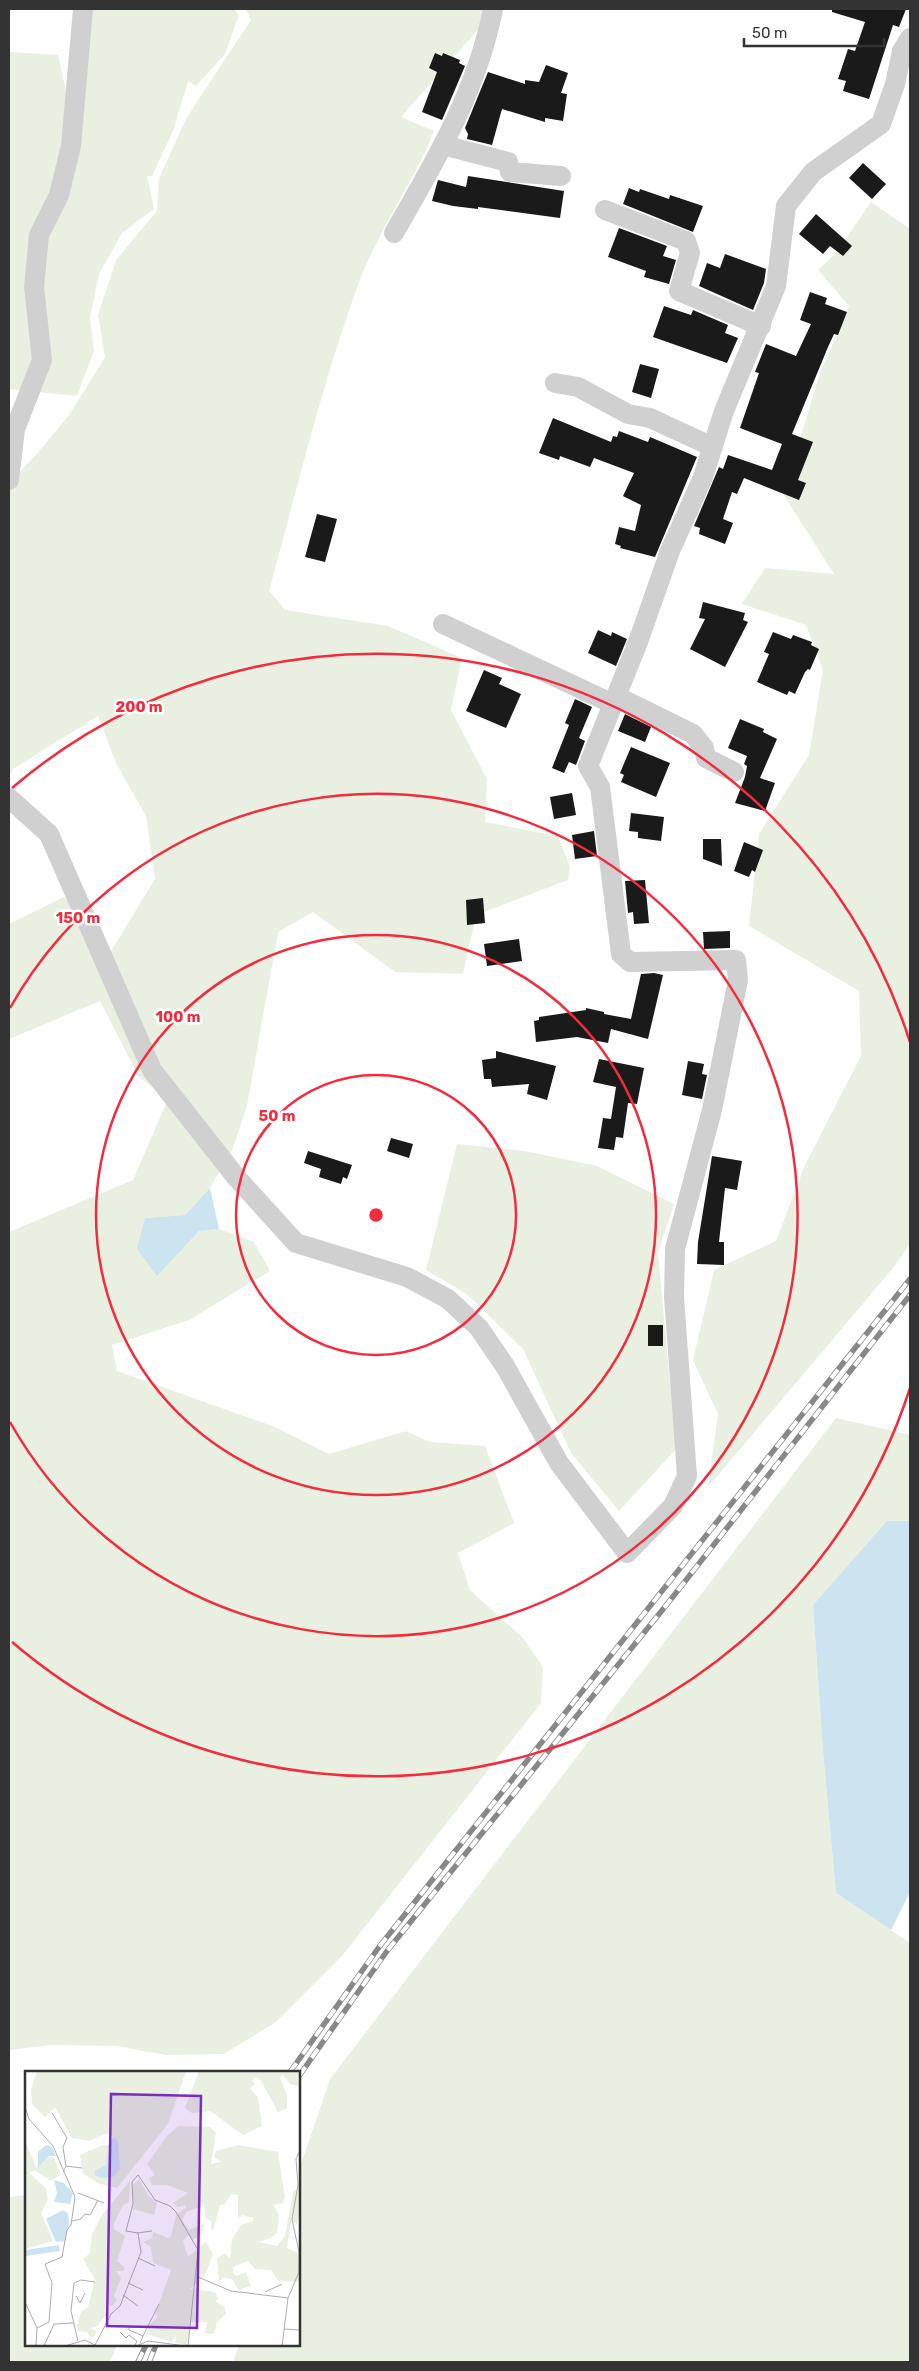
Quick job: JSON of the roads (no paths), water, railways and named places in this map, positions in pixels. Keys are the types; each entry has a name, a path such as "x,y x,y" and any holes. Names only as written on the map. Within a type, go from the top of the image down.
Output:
{"street":[{"path":"9,480 16,430 42,360 34,287 38,235 59,195 71,146 83,9"},
{"path":"394,233 443,145 466,98 486,44 493,9"},
{"path":"9,798 49,834 152,1070 236,1177 296,1243 407,1277 448,1299 479,1328 505,1366 558,1463 627,1553 673,1506 688,1476 674,1297 675,1249 712,1110 738,980 736,960 630,962 621,954 600,787 588,766 638,642 670,551 704,477 724,411 761,326 776,286 786,206 813,172 880,124 896,84 902,52 910,38"},
{"path":"443,145 508,162 510,172 561,176"},
{"path":"605,210 686,241 690,253 679,291 761,326"},
{"path":"555,383 578,387 628,414 650,418 713,446"},
{"path":"443,624 693,734 704,748 706,758 734,772"}],"water":[{"path":"210,1188 219,1229 199,1231 157,1276 137,1249 145,1218 185,1215"},
{"path":"887,1521 910,1521 910,1892 891,1930 836,1893 823,1752 813,1605"}],"railway":[{"path":"291,2071 379,1947 910,1279"},
{"path":"300,2075 387,1951 668,1603 910,1295"},
{"path":"138,2362 146,2346"},
{"path":"149,2362 156,2346"}]}
